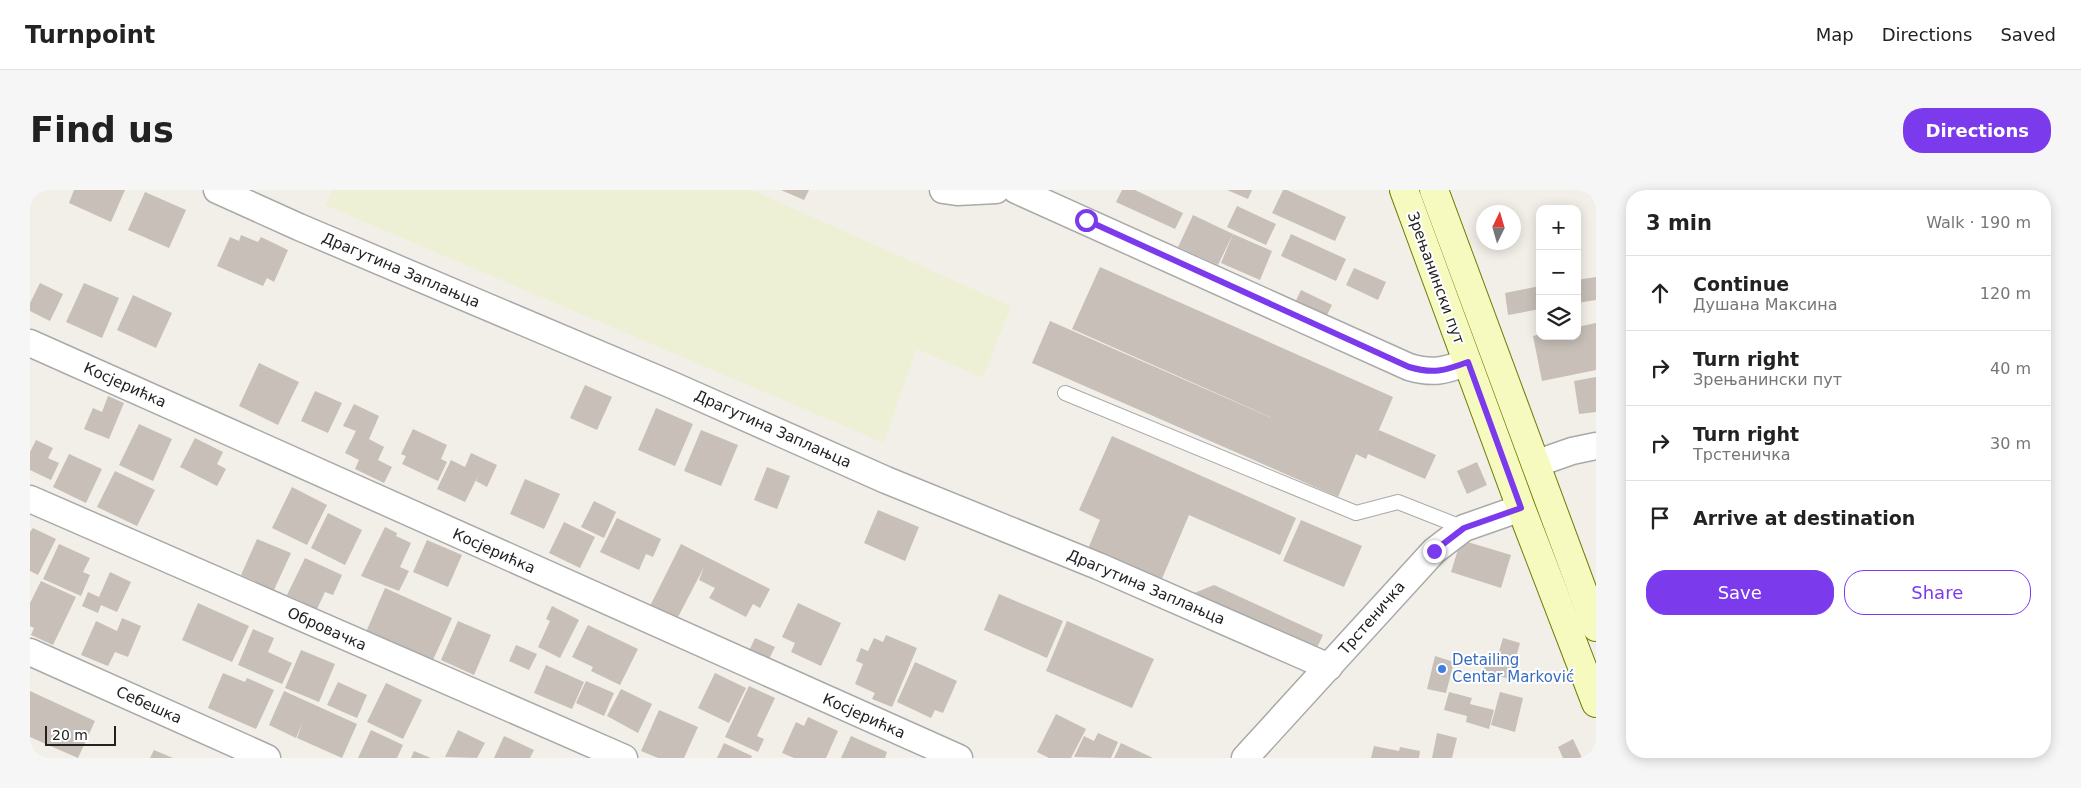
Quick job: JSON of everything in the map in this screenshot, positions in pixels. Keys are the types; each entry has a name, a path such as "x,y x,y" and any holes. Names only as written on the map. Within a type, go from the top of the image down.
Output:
{"main road":[{"name":"Зрењанински пут","path":"1404,190 1521,508 1596,703"},
{"name":"Зрењанински пут","path":"1434,190 1596,626"}],"street":[{"name":"Драгутина Заплањца","path":"217,190 672,384 886,480 1098,566 1329,667"},
{"path":"943,190 957,192 996,190"},
{"path":"1016,190 1409,367 1432,372 1442,371 1468,362"},
{"name":"Косјерићка","path":"30,343 959,758"},
{"path":"1535,464 1572,450 1596,446"},
{"name":"Обровачка","path":"30,499 624,758"},
{"name":"Трстеничка","path":"1244,758 1434,551 1464,528 1521,508"},
{"name":"Себешка","path":"30,652 267,758"}],"lane":[{"path":"1065,394 1356,513 1398,502 1464,528"}],"green space":[{"path":"332,190 752,190 1011,306 983,378 916,349 884,443 325,205"}],"building":[{"path":"74,190 125,190 111,222 69,203"},
{"path":"781,190 809,190 804,200"},
{"path":"1122,190 1135,190 1183,213 1175,229 1116,202"},
{"path":"1227,190 1252,190 1248,199"},
{"path":"1283,190 1287,190 1346,217 1335,241 1272,213"},
{"path":"145,192 186,210 169,248 128,230"},
{"path":"1237,206 1276,224 1266,245 1227,227"},
{"path":"1193,215 1233,234 1218,265 1178,247"},
{"path":"1233,234 1272,251 1260,280 1221,263"},
{"path":"1291,234 1346,259 1336,281 1281,256"},
{"path":"241,235 258,242 261,237 288,250 274,282 267,278 263,286 217,266 230,237 239,241"},
{"path":"1100,267 1393,397 1372,446 1379,430 1436,455 1425,479 1368,454 1366,459 1356,454 1338,497 1032,363 1050,321 1295,428 1072,329"},
{"path":"1354,268 1386,282 1378,300 1346,285"},
{"path":"1596,277 1596,300 1581,302 1581,279"},
{"path":"40,283 63,294 50,321 30,311 30,303"},
{"path":"84,283 119,298 102,338 66,322"},
{"path":"1536,287 1536,310 1508,315 1505,293"},
{"path":"1301,290 1332,305 1324,321 1293,307"},
{"path":"133,295 172,313 156,348 117,330"},
{"path":"1596,323 1596,370 1542,381 1533,336 1536,335 1536,340 1581,340 1581,326"},
{"path":"259,363 299,382 278,425 239,406"},
{"path":"1596,377 1596,412 1579,414 1574,381"},
{"path":"585,385 612,397 597,430 570,418"},
{"path":"315,391 342,403 328,433 301,421"},
{"path":"108,396 124,403 109,439 84,429 93,408 102,412"},
{"path":"354,404 379,416 369,439 384,447 378,460 392,467 384,483 355,469 359,460 345,453 356,431 343,426"},
{"path":"656,408 693,424 675,466 638,450"},
{"path":"139,424 172,439 153,481 119,465"},
{"path":"413,429 447,445 441,459 447,462 438,481 402,464 406,456 401,454"},
{"path":"701,430 738,445 721,486 684,471"},
{"path":"1112,436 1296,518 1280,555 1189,515 1161,581 1088,549 1100,520 1079,510"},
{"path":"195,438 223,452 217,464 226,469 217,486 180,467"},
{"path":"36,440 53,448 48,458 59,463 51,480 30,470 30,452"},
{"path":"471,453 497,465 487,487 476,481 479,474 465,502 437,489 451,460 465,467"},
{"path":"69,454 102,469 86,503 53,487"},
{"path":"1477,462 1487,485 1467,494 1457,471"},
{"path":"767,467 790,476 777,509 754,500"},
{"path":"115,471 155,490 137,526 97,507"},
{"path":"525,479 560,494 544,529 510,514"},
{"path":"292,487 327,505 307,545 272,528"},
{"path":"594,501 616,512 604,538 581,527"},
{"path":"878,510 919,527 905,561 864,543"},
{"path":"328,513 362,530 345,565 311,548"},
{"path":"617,518 661,539 653,557 646,554 639,570 600,552"},
{"path":"1301,520 1362,546 1344,587 1283,561"},
{"path":"564,522 595,537 580,568 549,553"},
{"path":"385,527 397,533 396,536 411,543 400,567 409,571 399,591 361,576"},
{"path":"33,528 56,539 38,575 30,571 30,532"},
{"path":"257,539 291,553 274,590 241,575"},
{"path":"427,540 462,555 448,587 413,572"},
{"path":"1461,540 1511,555 1501,588 1451,572"},
{"path":"59,544 90,558 83,572 90,575 81,596 43,579"},
{"path":"681,544 770,589 760,608 753,604 746,617 709,598 715,588 699,580 704,567 677,619 650,606"},
{"path":"305,558 342,575 333,595 325,592 317,609 287,595"},
{"path":"110,572 131,582 117,612 101,605 98,613 82,606 88,592 99,597"},
{"path":"41,581 76,597 53,645 31,635 34,628 30,626 30,603"},
{"path":"1214,585 1323,635 1314,654 1187,596"},
{"path":"385,588 452,618 433,660 366,632"},
{"path":"999,594 1063,621 1047,658 984,630"},
{"path":"198,603 249,626 232,662 182,640"},
{"path":"798,603 841,623 821,666 791,652 795,643 782,637"},
{"path":"552,606 579,620 560,658 538,647 550,621 546,619"},
{"path":"122,618 141,626 128,657 115,652 108,666 81,655 96,621 117,631"},
{"path":"458,621 491,635 474,675 441,660"},
{"path":"1067,621 1154,659 1132,708 1046,671"},
{"path":"588,625 638,649 620,685 591,671 593,667 572,657"},
{"path":"253,629 274,638 268,652 292,663 282,684 238,665"},
{"path":"886,635 917,648 892,707 872,699 875,693 855,684 863,664 856,661 861,648 868,651 874,638 883,642"},
{"path":"755,638 775,647 767,663 748,653"},
{"path":"1503,638 1520,643 1510,679 1483,672 1489,652 1498,655"},
{"path":"516,645 537,654 529,670 509,661"},
{"path":"301,650 335,664 319,702 285,688"},
{"path":"1435,656 1454,662 1446,693 1427,689"},
{"path":"915,662 957,681 943,713 935,710 931,718 897,702"},
{"path":"546,665 584,682 572,709 534,693"},
{"path":"223,673 245,682 247,678 274,690 256,729 208,708"},
{"path":"715,673 746,688 729,723 698,708"},
{"path":"586,681 614,693 604,716 576,703"},
{"path":"338,682 367,695 357,718 327,705"},
{"path":"386,683 422,700 403,739 367,722"},
{"path":"749,686 775,698 757,736 764,739 758,752 725,737"},
{"path":"621,689 652,704 638,733 607,716"},
{"path":"30,691 95,721 78,758 30,737"},
{"path":"284,691 357,724 342,758 297,738 303,721 296,738 269,725"},
{"path":"1449,692 1472,698 1470,704 1494,710 1489,729 1466,722 1467,716 1444,710"},
{"path":"1500,692 1523,698 1515,732 1491,725"},
{"path":"659,710 698,727 684,758 658,758 641,751"},
{"path":"1056,714 1086,729 1071,758 1049,758 1037,752"},
{"path":"808,717 838,731 826,758 794,758 782,753 796,722 804,726"},
{"path":"371,730 403,745 397,758 358,758"},
{"path":"458,730 485,743 477,758 445,757"},
{"path":"1098,733 1118,742 1111,758 1074,757 1084,736 1094,741"},
{"path":"1437,733 1457,738 1452,758 1432,758"},
{"path":"504,736 534,750 530,758 494,758"},
{"path":"851,736 887,752 885,758 841,758"},
{"path":"1573,739 1582,758 1563,758 1558,747"},
{"path":"724,743 752,756 751,758 717,758"},
{"path":"1121,743 1153,758 1114,758"},
{"path":"1374,746 1399,751 1400,747 1420,751 1419,758 1371,758"},
{"path":"154,750 173,758 150,758"},
{"path":"414,751 431,758 411,758"}],"place":[{"name":"Detailing Centar Marković","path":"1442,669"}],"route":[{"path":"1086,220 1409,367 1432,372 1448,370 1468,362 1521,508 1464,528 1434,551"}]}
